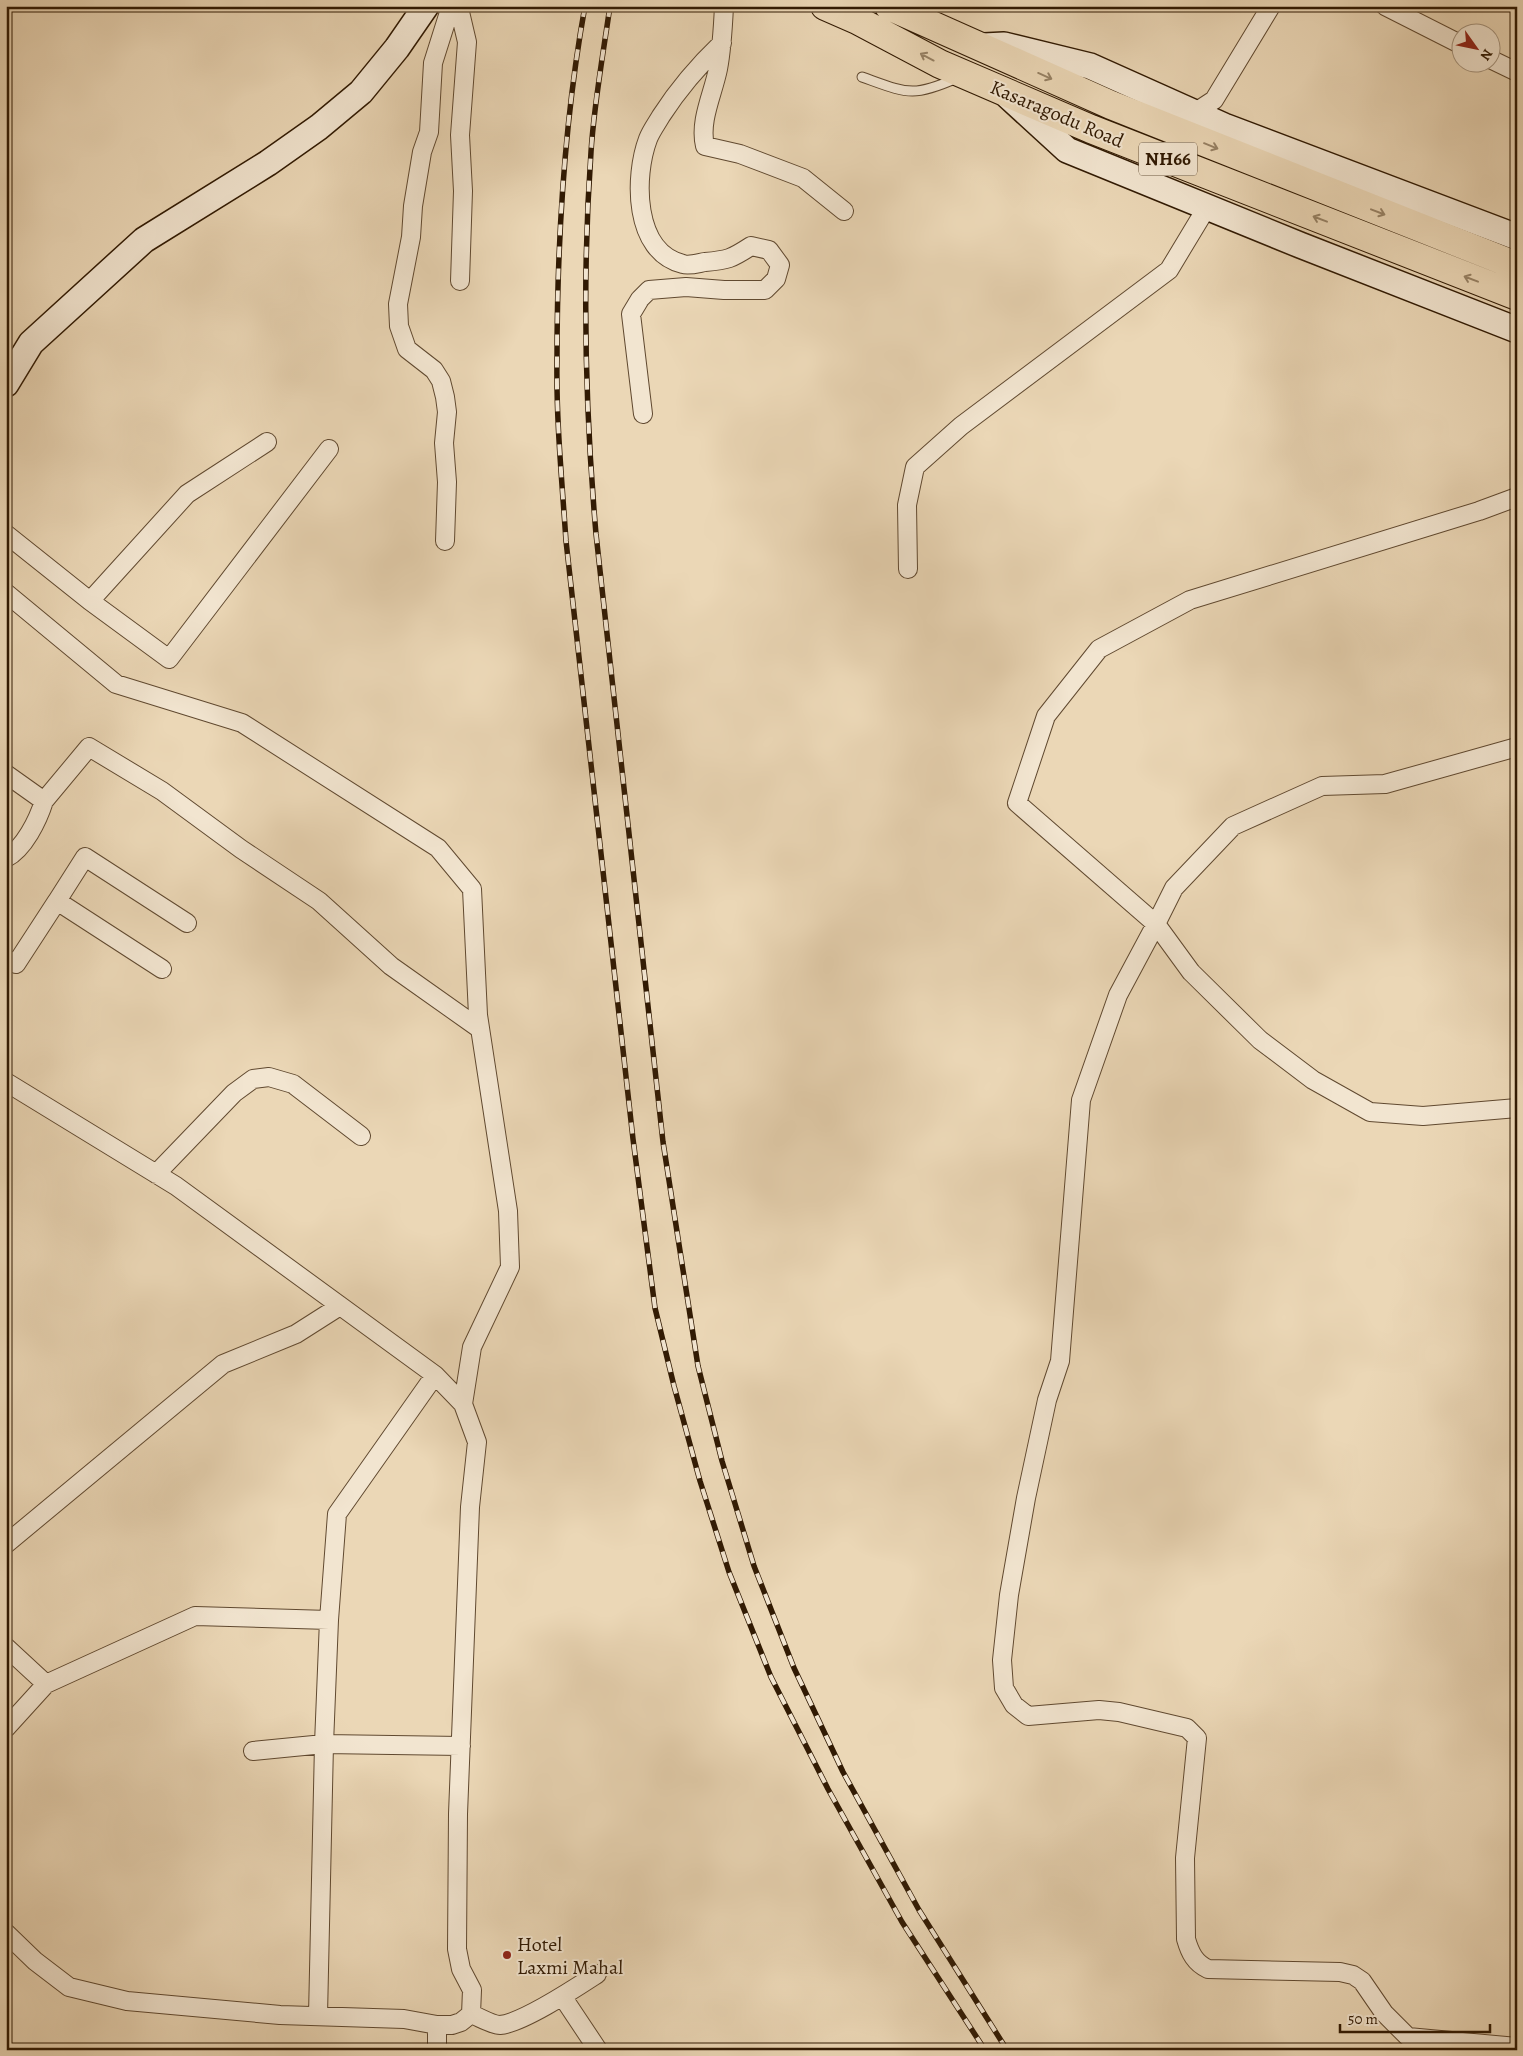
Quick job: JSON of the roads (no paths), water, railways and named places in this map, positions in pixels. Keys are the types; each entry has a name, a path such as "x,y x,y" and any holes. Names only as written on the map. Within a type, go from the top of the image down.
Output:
{"highway":[{"name":"Kasaragodu Road","path":"825,6 857,20 940,64 1004,92 1100,132 1517,296"},
{"name":"Kasaragodu Road","path":"888,6 1111,105 1517,266"}],"street":[{"path":"6,384 31,343 144,240 268,163 319,127 361,92 397,48 426,6"},
{"path":"445,541 447,482 444,443 447,412 445,397 441,381 434,370 407,349 398,326 398,304 411,237 413,206 422,152 429,132 433,63 451,6 460,12 467,42 463,65 463,110 460,135 463,191 460,281"},
{"path":"724,6 718,70 702,134 705,146 740,154 804,178 844,211"},
{"path":"1194,113 1214,100 1271,6"},
{"path":"1386,6 1450,39"},
{"path":"642,414 631,314 640,299 649,290 686,287 724,290 765,290 776,279 780,265 769,250 751,246 728,260 684,264 667,257 650,239 640,214 641,162 648,136 695,69 722,42"},
{"path":"979,47 1004,45 1090,66 1224,126 1517,237"},
{"path":"1500,64 1517,72"},
{"path":"1004,92 1066,150 1517,330"},
{"path":"1214,100 1224,126"},
{"path":"908,569 907,505 915,467 961,426 1169,270 1207,207"},
{"path":"90,601 187,494 266,442"},
{"path":"6,534 90,601 169,659 329,449"},
{"path":"1517,497 1479,511 1190,600 1098,649 1046,716 1017,803 1156,924 1191,972 1260,1040 1313,1080 1370,1112 1423,1116 1517,1108"},
{"path":"6,593 116,684 242,723 438,848 472,889 478,1015 508,1211 510,1267 472,1347 463,1404"},
{"path":"6,858 14,855 38,822 44,802 89,747 162,791 241,849 319,901 391,966 480,1029"},
{"path":"1517,747 1384,784 1322,786 1233,826 1174,888 1118,995 1081,1100 1060,1361 1047,1400 1026,1498 1009,1595 1002,1660 1004,1688 1014,1706 1028,1716 1099,1710 1119,1712 1187,1728 1197,1738 1185,1858 1186,1939 1189,1951 1199,1964 1208,1969 1340,1972 1353,1975 1362,1981 1384,2013 1408,2037 1517,2047"},
{"path":"6,774 44,802"},
{"path":"6,959 16,964 85,857 187,923"},
{"path":"57,901 162,969"},
{"path":"156,1174 234,1093 253,1079 270,1077 293,1084 361,1136"},
{"path":"6,1082 176,1186 435,1375 463,1404 477,1442 470,1508 461,1746 457,1948 461,1968 472,1990 471,2014 461,2022 452,2025 437,2025 404,2019 280,2016 127,2001 69,1987 35,1961 6,1933"},
{"path":"6,1544 223,1364 296,1334 340,1306"},
{"path":"318,2016 324,1744 329,1620 337,1514 435,1375"},
{"path":"6,1728 46,1684 195,1616 329,1620"},
{"path":"6,1647 46,1684"},
{"path":"253,1752 324,1744 461,1746"},
{"path":"471,2014 499,2025 521,2018 598,1974"},
{"path":"562,1996 598,2050"},
{"path":"437,2025 437,2050"}],"lane":[{"path":"862,77 902,91 921,92 964,74"}],"railway":[{"path":"585,6 567,138 560,227 557,316 558,428 566,541 633,1139 655,1308 700,1481 729,1572 771,1677 828,1789 902,1922 985,2050"},
{"path":"610,6 594,116 586,247 587,391 592,486 663,1142 698,1366 722,1461 754,1566 794,1668 843,1772 919,1910 1007,2050"}],"place":[{"name":"Hotel Laxmi Mahal","path":"507,1955"}]}
